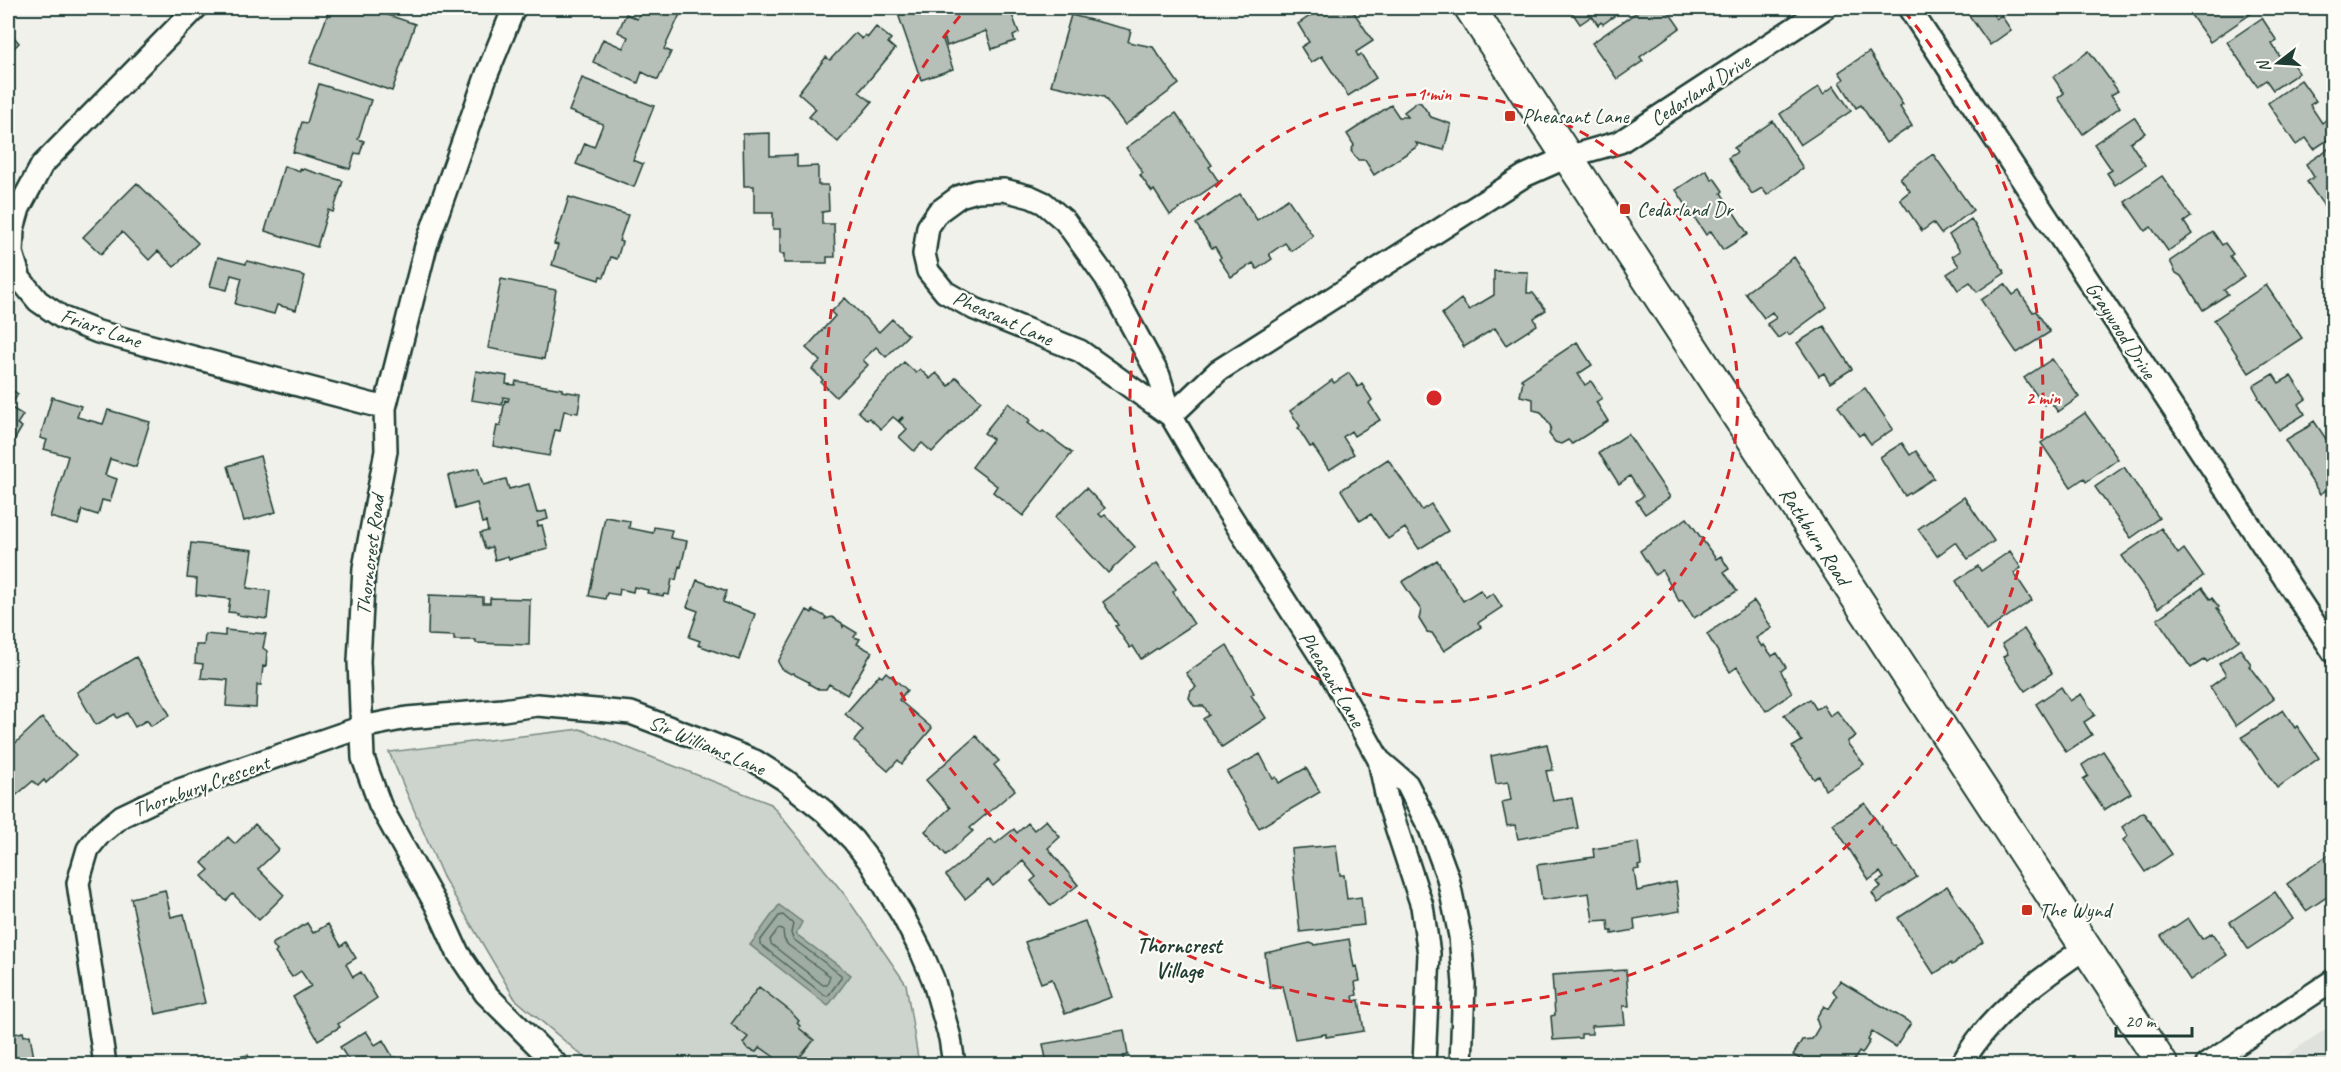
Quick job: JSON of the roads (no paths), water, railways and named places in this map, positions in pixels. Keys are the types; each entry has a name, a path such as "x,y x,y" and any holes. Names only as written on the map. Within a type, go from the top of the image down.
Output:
{"street":[{"name":"Friars Lane","path":"196,8 42,165 19,208 13,229 12,253 20,279 38,301 63,318 98,332 385,408"},
{"name":"Thorncrest Road","path":"514,8 487,74 426,246 385,408 386,451 364,568 359,661 363,759 380,805 437,907 458,953 485,993 556,1065"},
{"name":"Rathburn Road","path":"1470,8 2162,1065"},
{"name":"Cedarland Drive","path":"1567,157 1620,142 1825,8"},
{"name":"Graywood Drive","path":"1909,8 2334,653"},
{"path":"1171,416 1218,371 1524,176 1567,157"},
{"name":"Pheasant Lane","path":"1171,416 1080,351 975,309 945,292 928,271 924,254 928,227 939,212 960,196 986,190 1004,190 1031,197 1055,211 1065,221 1106,278 1160,376 1171,416 1225,507 1326,665 1379,760 1387,799 1422,906 1429,954 1424,1065"},
{"name":"Sir Williams Lane","path":"362,727 407,718 537,705 631,713 755,761 785,780 825,812 853,840 870,862 903,916 933,979 950,1038 954,1065"},
{"name":"Thornbury Crescent","path":"105,1065 78,884 88,849 100,834 135,808 362,727"},
{"name":"Pheasant Lane","path":"1379,760 1407,784 1430,829 1448,878 1460,936 1464,984 1461,1065"},
{"path":"1962,1065 1970,1050 2012,1002 2085,948"},
{"path":"2207,1065 2334,980"}],"water":[{"path":"779,905 802,922 796,934 851,975 828,1006 750,945"}],"place":[{"name":"Pheasant Lane","path":"1510,116"},
{"name":"Cedarland Dr","path":"1625,209"},
{"name":"The Wynd","path":"2027,910"}],"district":[{"name":"Thorncrest Village","path":"1179,958"}]}
